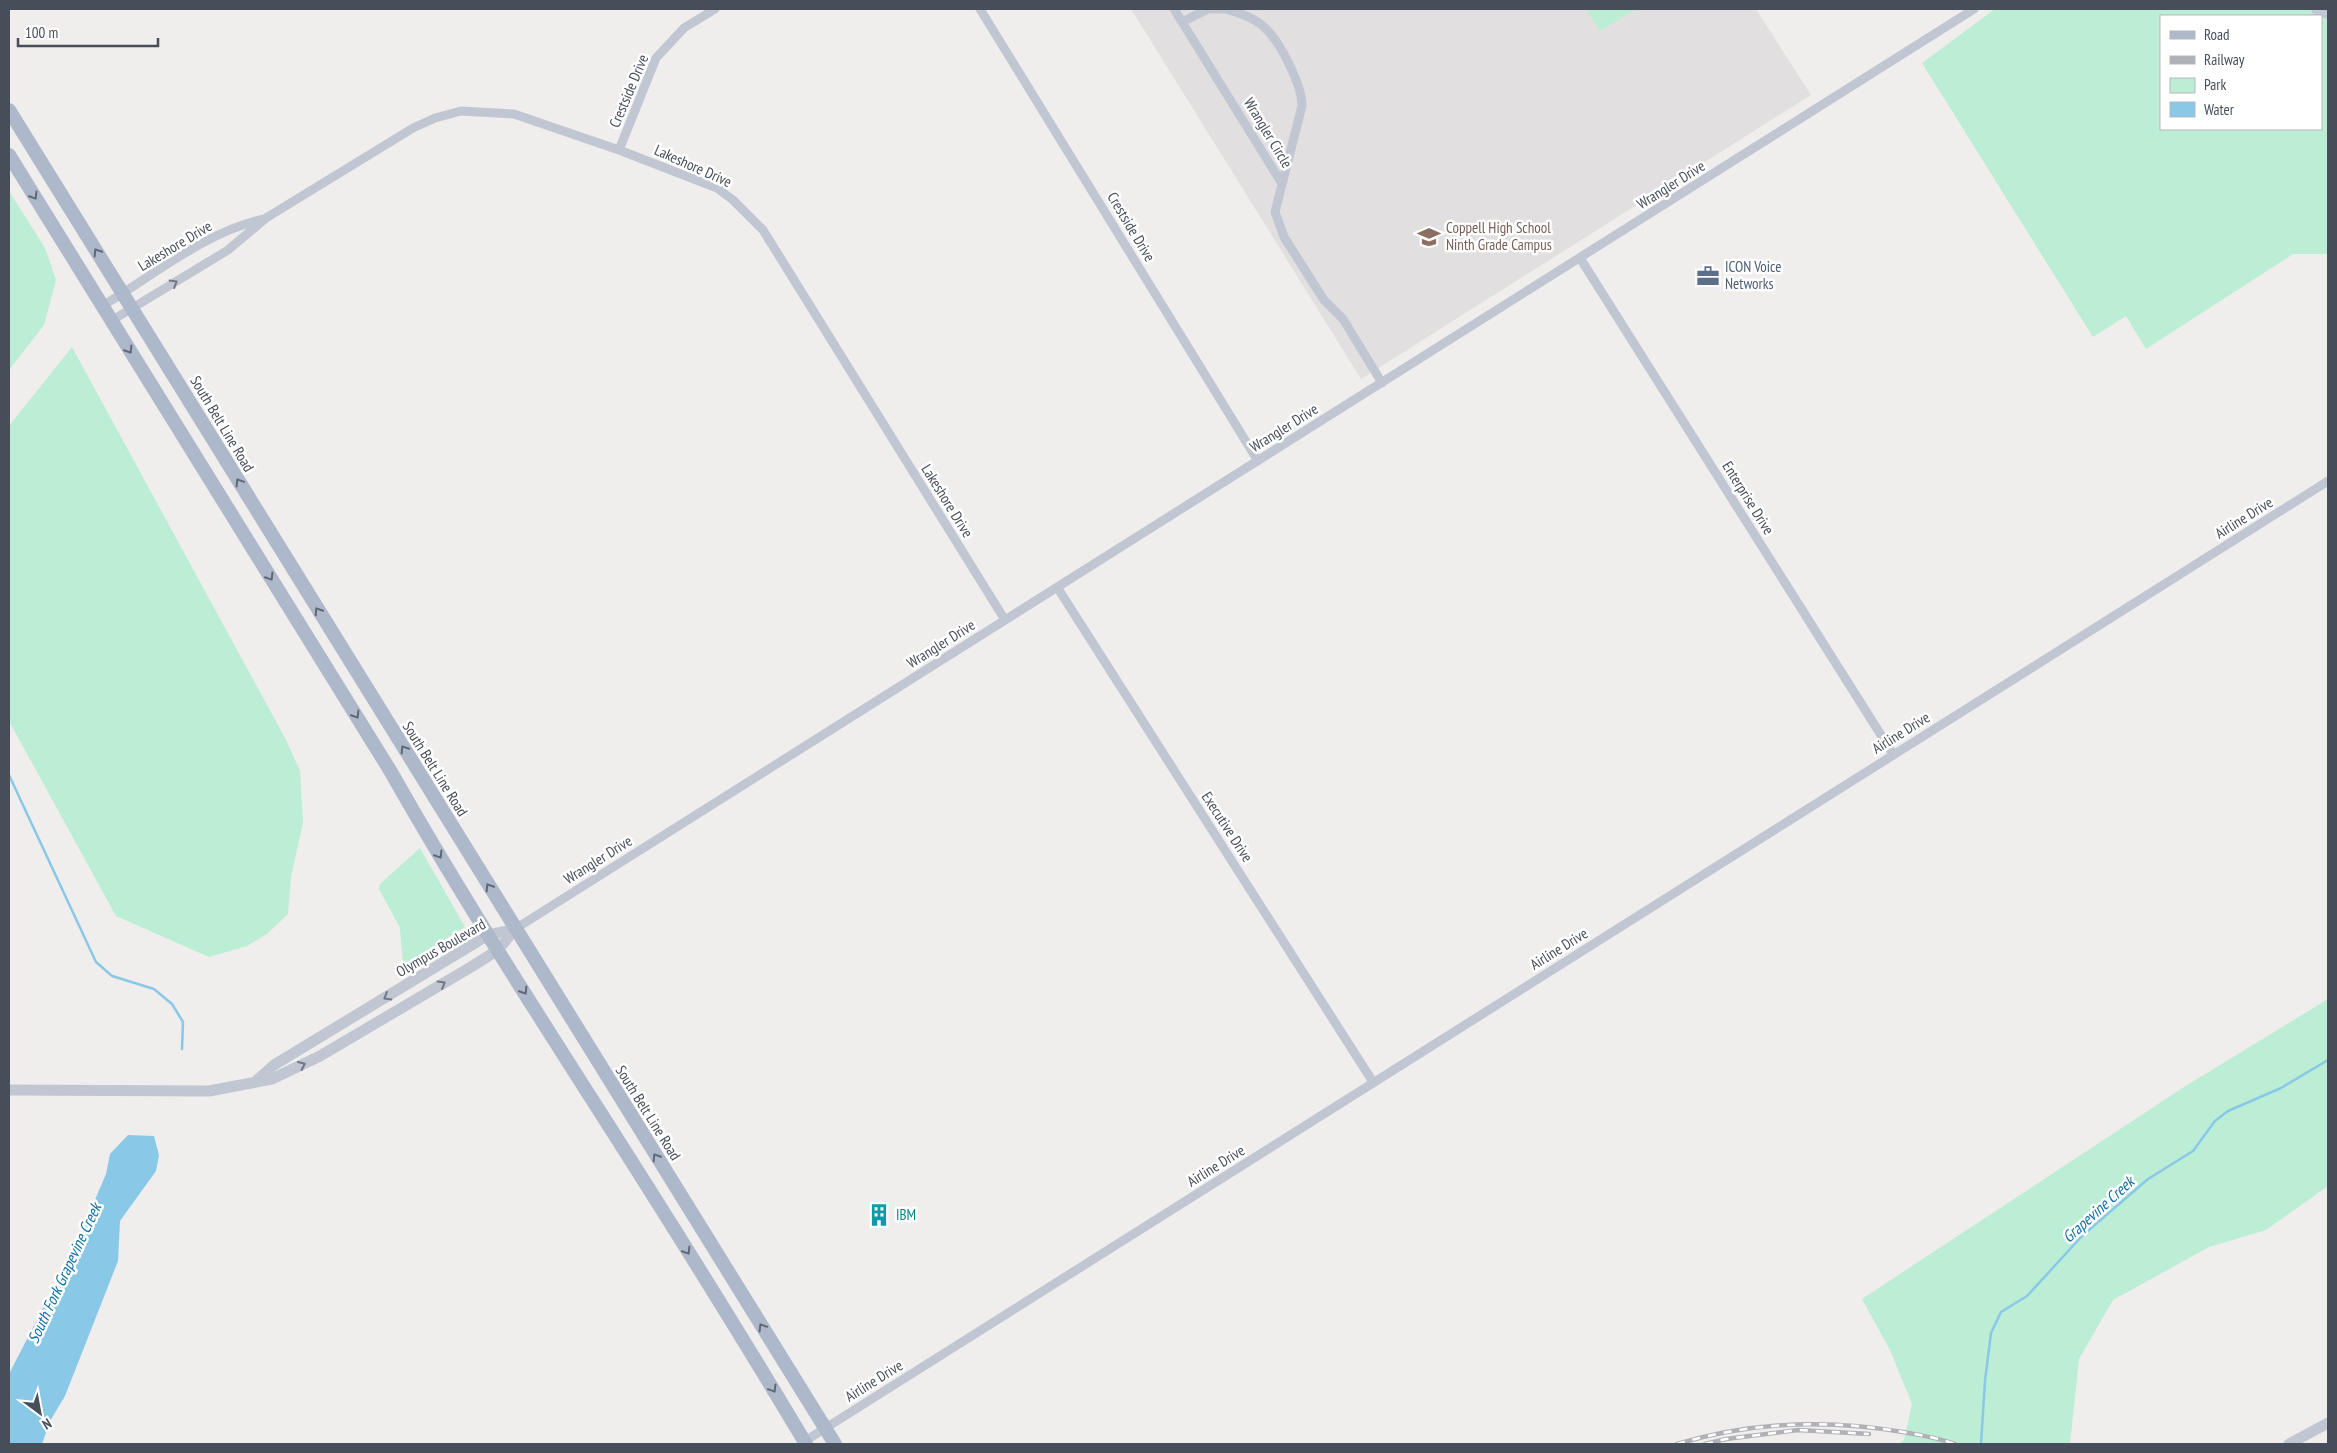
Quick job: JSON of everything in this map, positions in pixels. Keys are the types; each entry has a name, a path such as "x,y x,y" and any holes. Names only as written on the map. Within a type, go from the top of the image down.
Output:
{"main road":[{"path":"2317,9 2328,13"},
{"name":"South Belt Line Road","path":"9,110 834,1444"},
{"path":"9,155 391,772 428,839 488,936 662,1209 806,1443"},
{"path":"244,536 264,524"},
{"path":"662,1209 682,1198"}],"street":[{"name":"Crestside Drive","path":"620,150 656,58 684,28 715,9"},
{"name":"Crestside Drive","path":"980,9 1258,461"},
{"name":"Wrangler Circle","path":"1174,9 1281,182"},
{"name":"Wrangler Circle","path":"1182,22 1208,9 1225,9 1246,15 1265,27 1284,56 1302,95 1302,106 1281,182"},
{"name":"Wrangler Drive","path":"515,929 1974,9"},
{"name":"Lakeshore Drive","path":"111,321 228,250 266,218 413,128 435,118 461,111 514,114 620,150 717,188 733,200 757,223 1005,620"},
{"path":"1281,182 1275,212 1284,237 1324,300 1343,319 1382,383"},
{"name":"Lakeshore Drive","path":"102,306 216,235 246,222 266,218"},
{"name":"Enterprise Drive","path":"1580,258 1893,754"},
{"name":"Airline Drive","path":"806,1443 825,1428 2328,481"},
{"name":"Executive Drive","path":"1057,587 1373,1082"},
{"name":"Olympus Boulevard","path":"256,1081 274,1065 488,936 515,929"},
{"name":"Olympus Boulevard","path":"9,1090 209,1090 272,1079 320,1056 498,950 515,929"},
{"path":"342,1025 350,1038"},
{"path":"2289,1444 2328,1423"}],"shaded area":[{"name":"Coppell High School Ninth Grade Campus","path":"1131,9 1756,9 1811,95 1361,379"}],"green space":[{"path":"1586,9 1636,9 1600,31"},
{"path":"1995,9 2328,9 2328,254 2293,254 2146,349 2126,316 2093,337 1922,63"},
{"path":"9,191 45,248 56,280 44,325 9,370"},
{"path":"72,347 285,738 300,771 303,823 291,877 288,914 267,934 247,946 209,957 116,916 9,721 9,426"},
{"path":"420,848 465,927 403,965 400,928 379,889 380,884"},
{"path":"2328,999 2328,1186 2266,1230 2209,1247 2113,1300 2079,1359 2070,1444 1899,1444 1904,1440 1912,1404 1890,1350 1862,1299 2184,1087"}],"water":[{"name":"South Fork Grapevine Creek","path":"128,1135 154,1136 159,1155 156,1171 120,1221 118,1261 65,1396 50,1421 42,1444 9,1444 9,1374 77,1242 106,1174 110,1154"}],"waterway":[{"path":"9,775 96,962 112,976 154,989 172,1004 183,1022 182,1049"},
{"name":"Grapevine Creek","path":"1981,1444 1985,1381 1991,1333 2001,1312 2027,1296 2082,1236 2148,1179 2193,1151 2215,1121 2228,1111 2281,1088 2328,1060"}],"railway":[{"path":"1677,1444 1733,1431 1761,1427 1818,1424 1875,1428 1923,1436 1955,1444"},
{"path":"1705,1444 1726,1439 1798,1430 1869,1434"}],"place":[{"name":"Coppell High School Ninth Grade Campus","path":"1429,237"},
{"name":"ICON Voice Networks","path":"1708,276"},
{"name":"IBM","path":"879,1215"}]}
